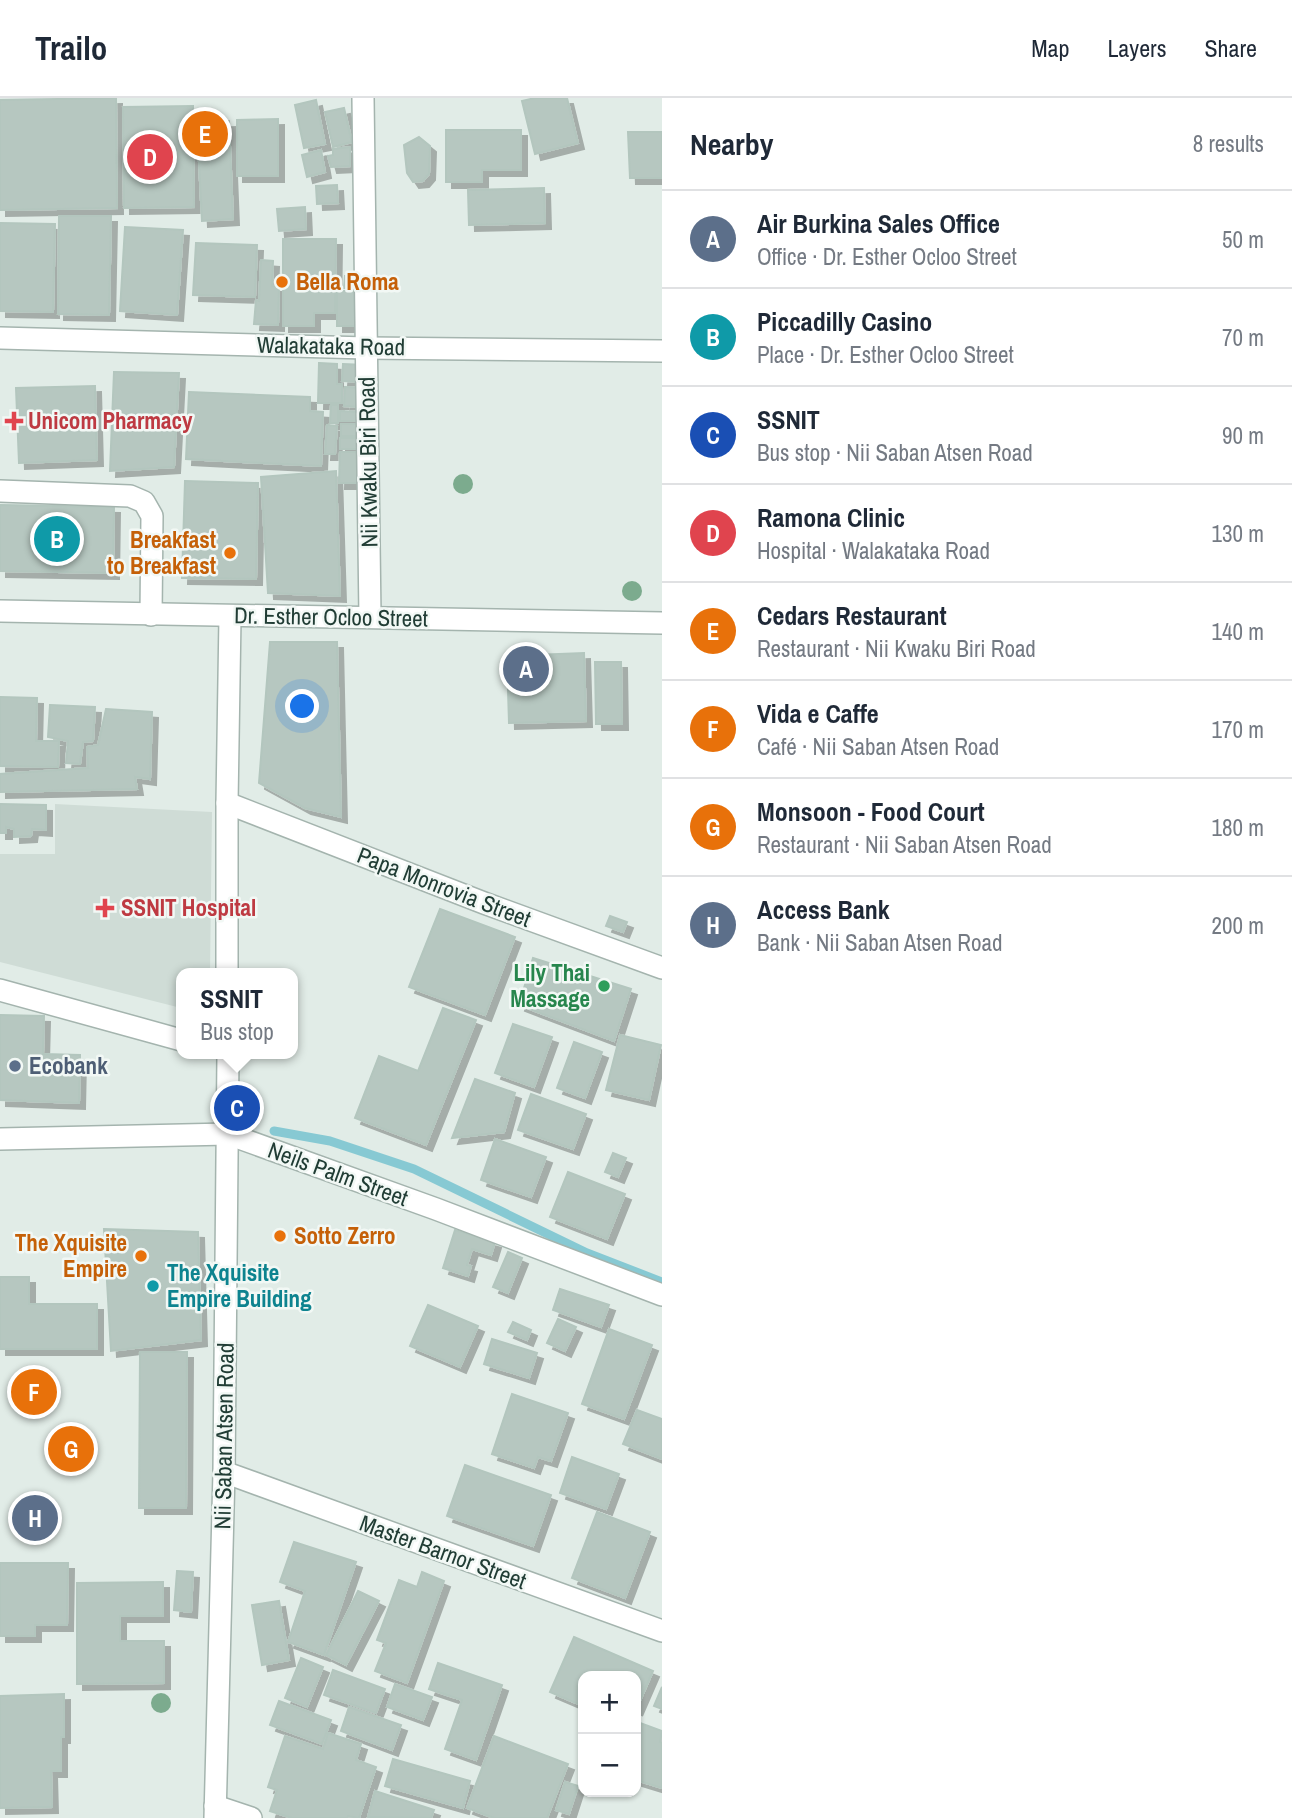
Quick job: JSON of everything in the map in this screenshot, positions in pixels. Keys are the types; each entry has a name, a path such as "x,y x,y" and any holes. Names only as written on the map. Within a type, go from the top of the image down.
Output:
{"street":[{"name":"Nii Kwaku Biri Road","path":"363,98 370,617"},
{"name":"Walakataka Road","path":"0,338 367,348 662,351"},
{"path":"0,491 130,496 144,502 152,516 151,615"},
{"name":"Dr. Esther Ocloo Street","path":"0,611 662,623"},
{"path":"228,968 230,617"},
{"name":"Papa Monrovia Street","path":"227,803 484,903 662,968"},
{"path":"0,990 176,1039"},
{"name":"Nii Saban Atsen Road","path":"215,1812 224,1472 228,1059"},
{"name":"Neils Palm Street","path":"0,1139 228,1134 662,1295"},
{"name":"Master Barnor Street","path":"224,1472 662,1631"},
{"path":"215,1812 251,1818"}],"shaded area":[{"name":"SSNIT Hospital","path":"55,804 212,812 210,968 176,968 176,1007 0,962 0,854 55,854"}],"building":[{"path":"116,98 117,208 0,210 0,100"},
{"path":"535,98 567,98 578,143 535,154 522,101"},
{"path":"316,100 325,144 304,148 295,105"},
{"path":"193,106 194,207 124,208 123,107"},
{"path":"344,108 352,142 333,147 325,112"},
{"path":"278,119 278,176 237,176 237,120"},
{"path":"229,121 233,219 202,221 197,123"},
{"path":"446,130 521,130 521,170 482,170 482,182 446,182"},
{"path":"628,132 662,132 662,178 630,178"},
{"path":"419,137 430,146 429,174 423,181 413,182 407,173 404,145"},
{"path":"350,147 350,166 331,167 328,156 333,155 333,149"},
{"path":"321,150 325,172 307,177 302,155"},
{"path":"337,185 338,203 317,204 316,186"},
{"path":"544,188 545,223 469,225 468,190"},
{"path":"305,207 306,229 279,231 277,209"},
{"path":"59,216 111,216 109,315 58,314"},
{"path":"0,223 55,224 53,312 0,311"},
{"path":"125,227 183,230 177,315 120,311"},
{"path":"283,239 336,239 335,313 314,313 314,326 283,326"},
{"path":"196,243 257,245 255,297 193,295"},
{"path":"261,260 273,261 272,286 279,286 278,325 254,324 256,300 259,301"},
{"path":"345,276 359,276 359,288 344,288"},
{"path":"337,291 358,291 358,326 337,326"},
{"path":"319,363 337,364 337,384 342,384 342,403 318,403"},
{"path":"343,364 364,365 363,382 342,381"},
{"path":"114,372 179,373 174,467 110,471"},
{"path":"95,386 97,460 19,463 16,388"},
{"path":"345,387 362,388 361,407 344,406"},
{"path":"189,392 310,397 310,411 323,412 321,466 186,459"},
{"path":"331,405 338,405 338,423 330,423"},
{"path":"340,411 361,412 362,421 340,421"},
{"path":"341,424 360,424 359,436 341,436"},
{"path":"327,425 337,426 335,454 325,454"},
{"path":"340,438 360,438 360,449 340,449"},
{"path":"340,452 358,452 357,483 339,483"},
{"path":"336,471 340,596 268,593 261,477"},
{"path":"185,481 258,483 256,579 182,578"},
{"path":"0,505 114,507 113,573 0,571"},
{"path":"270,642 337,642 341,817 305,808 259,783"},
{"path":"584,653 586,721 509,723 507,656"},
{"path":"595,662 621,662 622,724 596,724"},
{"path":"0,697 37,698 36,741 59,741 58,767 0,766"},
{"path":"50,705 95,707 93,741 83,742 80,764 66,763 68,741 48,737"},
{"path":"106,709 152,712 150,779 135,777 137,789 0,792 0,774 88,768 87,747 98,745"},
{"path":"0,804 46,805 46,830 32,829 31,836 14,837 14,829 6,827 6,833 0,833"},
{"path":"440,909 515,937 485,1015 409,987"},
{"path":"610,916 627,922 623,932 606,926"},
{"path":"533,958 631,989 614,1041 519,1005"},
{"path":"443,1008 476,1020 426,1145 355,1118 379,1056 418,1071"},
{"path":"0,1015 44,1016 43,1054 80,1055 79,1103 0,1100"},
{"path":"513,1024 552,1037 534,1087 495,1073"},
{"path":"620,1035 661,1045 649,1100 606,1090"},
{"path":"574,1042 602,1052 585,1098 557,1088"},
{"path":"475,1079 515,1093 504,1132 452,1138"},
{"path":"531,1094 586,1114 573,1149 518,1130"},
{"path":"495,1139 546,1157 531,1197 481,1180"},
{"path":"613,1153 626,1158 618,1177 605,1172"},
{"path":"568,1172 625,1194 607,1239 550,1217"},
{"name":"The Xquisite Empire Building","path":"104,1229 198,1232 201,1340 111,1351"},
{"path":"455,1230 495,1242 491,1255 472,1249 467,1265 471,1266 468,1276 443,1268"},
{"path":"508,1252 522,1258 508,1293 493,1287"},
{"path":"0,1277 29,1277 29,1304 97,1304 97,1349 0,1349"},
{"path":"560,1289 609,1305 601,1327 553,1310"},
{"path":"428,1305 478,1326 460,1367 410,1346"},
{"path":"558,1319 576,1327 565,1351 547,1343"},
{"path":"513,1322 531,1330 527,1340 508,1332"},
{"path":"609,1329 652,1345 624,1419 582,1404"},
{"path":"492,1339 537,1353 529,1378 484,1364"},
{"path":"140,1352 187,1352 186,1508 139,1508"},
{"path":"512,1394 568,1413 551,1461 538,1457 534,1468 492,1454"},
{"path":"637,1410 662,1419 662,1459 623,1444"},
{"path":"572,1457 619,1474 606,1509 560,1493"},
{"path":"465,1465 551,1495 533,1546 447,1516"},
{"path":"597,1512 650,1532 625,1598 572,1578"},
{"path":"294,1542 356,1562 324,1655 288,1642 305,1591 280,1582"},
{"path":"0,1563 68,1563 67,1625 35,1625 35,1636 0,1636"},
{"path":"177,1571 193,1572 191,1612 174,1610"},
{"path":"422,1572 444,1581 407,1683 375,1671 386,1643 377,1640 399,1580 417,1587"},
{"path":"163,1582 163,1616 120,1616 120,1641 164,1641 164,1683 77,1684 77,1583"},
{"path":"358,1591 379,1601 346,1665 326,1655"},
{"path":"279,1601 289,1660 262,1665 252,1605"},
{"path":"574,1637 653,1671 641,1699 641,1671 578,1671 578,1704 550,1692"},
{"path":"301,1658 323,1667 307,1707 285,1698"},
{"path":"438,1663 502,1685 476,1760 445,1749 462,1700 429,1689"},
{"path":"333,1670 385,1689 376,1713 324,1695"},
{"path":"395,1684 432,1697 423,1720 387,1707"},
{"path":"662,1687 662,1709 654,1706"},
{"path":"64,1694 61,1771 51,1771 52,1807 0,1808 0,1696"},
{"path":"279,1701 331,1720 322,1744 270,1725"},
{"path":"349,1707 401,1725 392,1750 341,1731"},
{"path":"641,1723 662,1731 662,1788 641,1782"},
{"path":"328,1733 361,1744 356,1760 376,1767 359,1818 292,1818 270,1811 277,1790 268,1787 285,1736 323,1749"},
{"path":"494,1736 568,1764 547,1818 494,1818 467,1808"},
{"path":"393,1759 470,1781 463,1808 385,1786"},
{"path":"565,1782 578,1786 569,1814 556,1810"},
{"path":"375,1791 434,1810 431,1818 368,1817"}],"waterway":[{"path":"274,1131 330,1141 414,1169 587,1253 662,1282"}],"place":[{"name":"Cedars Restaurant","path":"205,134"},
{"name":"Ramona Clinic","path":"150,157"},
{"name":"Bella Roma","path":"282,282"},
{"name":"Unicom Pharmacy","path":"14,421"},
{"name":"Piccadilly Casino","path":"57,539"},
{"name":"Breakfast to Breakfast","path":"230,553"},
{"name":"Air Burkina Sales Office","path":"526,669"},
{"name":"SSNIT Hospital","path":"105,908"},
{"name":"Lily Thai Massage","path":"604,986"},
{"name":"Ecobank","path":"15,1066"},
{"name":"SSNIT","path":"237,1108"},
{"name":"Sotto Zerro","path":"280,1236"},
{"name":"The Xquisite Empire","path":"141,1256"},
{"name":"The Xquisite Empire Building","path":"153,1286"},
{"name":"Vida e Caffe","path":"34,1392"},
{"name":"Monsoon - Food Court","path":"71,1449"},
{"name":"Access Bank","path":"35,1518"}]}
